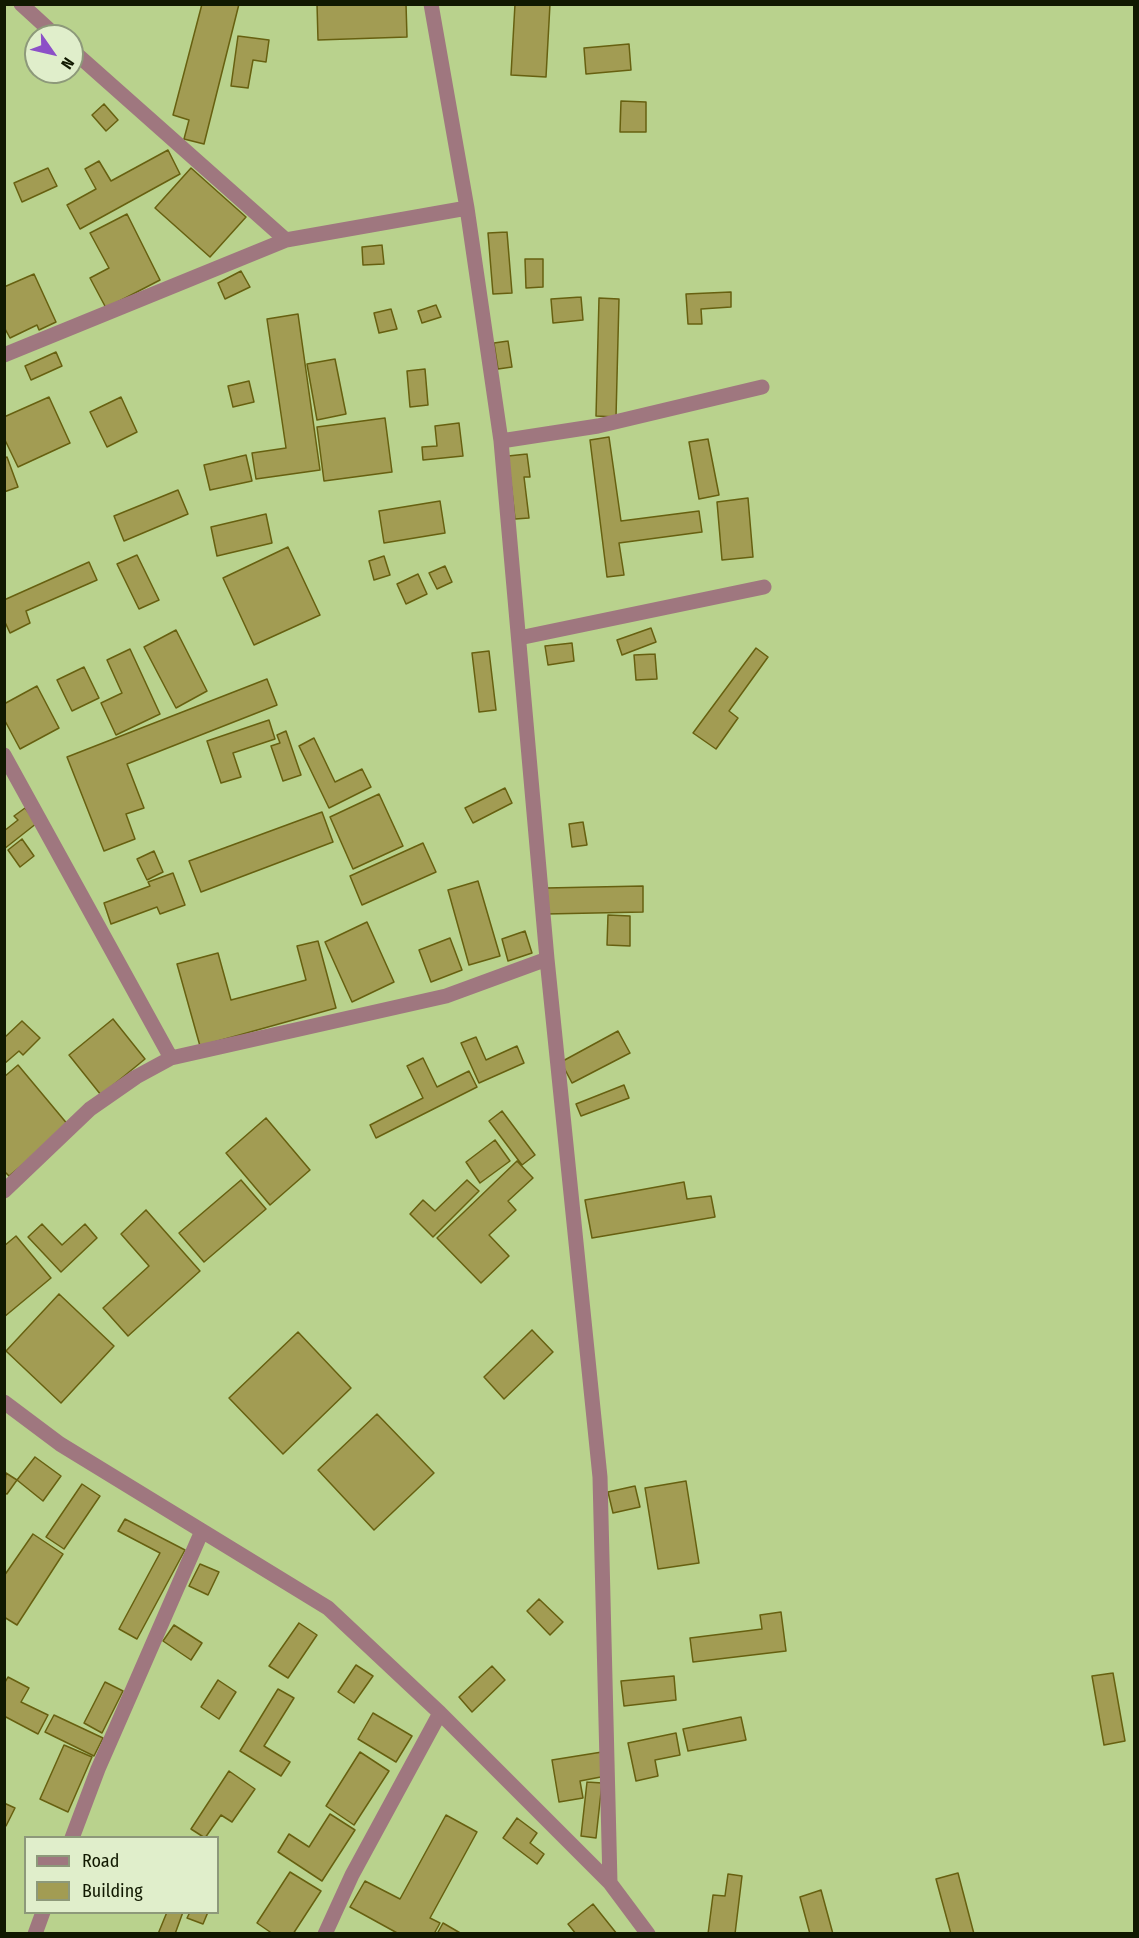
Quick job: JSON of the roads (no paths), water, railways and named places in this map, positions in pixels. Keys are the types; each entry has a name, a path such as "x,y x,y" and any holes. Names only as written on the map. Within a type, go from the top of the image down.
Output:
{"street":[{"path":"431,4 467,208 501,441 547,959 600,1477 610,1883"},
{"path":"26,6 45,24"},
{"path":"84,61 286,240"},
{"path":"4,356 286,240 467,208"},
{"path":"501,441 598,426 762,387"},
{"path":"519,638 764,587"},
{"path":"4,755 171,1058"},
{"path":"4,1191 90,1109 136,1077 171,1058 446,996 547,959"},
{"path":"4,1402 60,1444 328,1608 440,1713 610,1883 648,1934"},
{"path":"73,1836 98,1769 202,1531"},
{"path":"324,1934 352,1875 440,1713"},
{"path":"35,1934 42,1914"}]}
